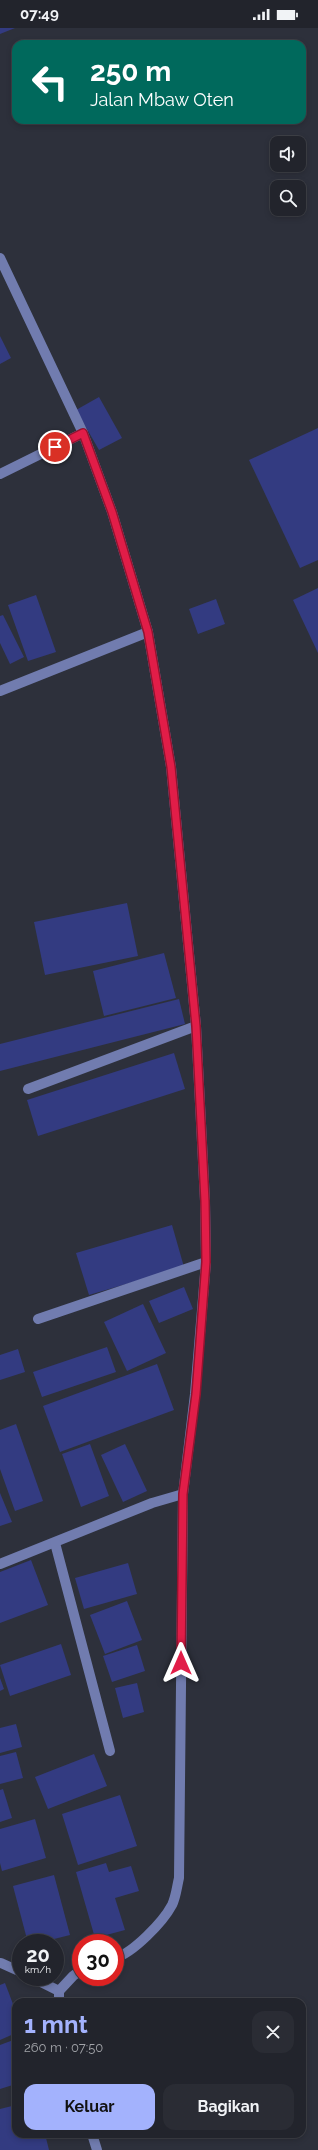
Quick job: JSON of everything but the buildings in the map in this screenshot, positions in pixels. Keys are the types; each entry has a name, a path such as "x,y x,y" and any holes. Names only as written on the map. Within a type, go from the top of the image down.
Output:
{"street":[{"path":"0,258 83,433 112,512 148,632 171,767 196,1026 205,1201 206,1262 196,1394 183,1494 180,1878 172,1904 160,1923 124,1955"},
{"path":"0,474 83,433"},
{"path":"0,691 148,632"},
{"path":"28,1089 196,1026"},
{"path":"38,1319 206,1262"},
{"path":"0,1564 152,1503 183,1494"},
{"path":"55,1543 110,1751"},
{"path":"0,1962 12,1968"},
{"path":"59,1998 59,1991 72,1976"},
{"path":"50,1986 59,1991"},
{"path":"93,2138 97,2150"}],"route":[{"path":"55,447 83,433 112,512 148,632 171,767 196,1026 205,1201 206,1262 196,1394 183,1494 181,1663"}]}
